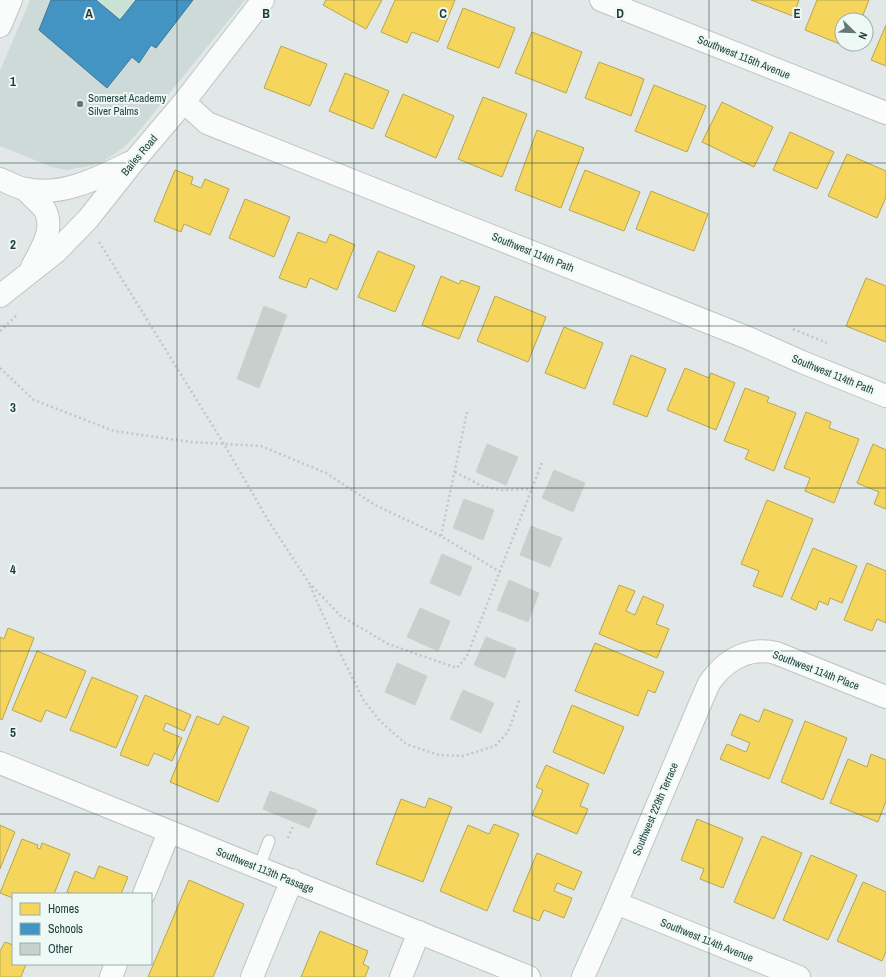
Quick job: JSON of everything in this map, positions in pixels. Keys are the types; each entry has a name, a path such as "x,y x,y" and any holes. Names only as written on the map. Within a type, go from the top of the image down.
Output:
{"street":[{"path":"0,26 11,0"},
{"name":"Bailes Road","path":"0,296 58,250 88,219 134,161 184,102 263,0"},
{"name":"Southwest 115th Avenue","path":"601,0 886,113"},
{"name":"Southwest 114th Path","path":"184,102 207,123 748,338 802,362 886,396"},
{"path":"0,179 25,189 50,191 94,180 134,161"},
{"path":"25,189 44,209 48,218 49,228 47,238 29,273"},
{"name":"Southwest 114th Place","path":"744,654 758,651 776,653 886,698"},
{"name":"Southwest 229th Terrace","path":"583,977 616,903 707,687 721,670 730,662 744,654"},
{"name":"Southwest 113th Passage","path":"0,763 529,977"},
{"path":"144,893 169,832"},
{"path":"252,977 292,880"},
{"name":"Southwest 114th Avenue","path":"616,903 799,977"},
{"path":"401,977 419,932"},
{"path":"111,977 116,965"}],"lane":[{"path":"259,867 269,841"}],"path":[{"path":"88,219 103,249 308,583 338,651 364,701 380,721 406,744 440,755 463,756 495,746 508,732 520,698"},
{"path":"0,368 34,400 114,431 191,442 261,446 326,473 375,505 441,536 500,572"},
{"path":"441,536 467,412"},
{"path":"308,583 341,616 388,644 457,668 467,656 543,460"},
{"path":"455,472 482,486 500,490 532,489"}],"shaded area":[{"name":"Somerset Academy Silver Palms","path":"30,0 245,0 134,137 123,148 104,161 93,165 67,170 52,167 0,146 0,71"}],"green space":[{"path":"96,0 136,0 120,20"}],"building: Homes":[{"path":"326,0 382,0 366,29 323,5"},
{"path":"395,0 455,0 438,42 412,32 407,43 381,32"},
{"path":"751,0 799,0 793,16"},
{"path":"817,0 869,0 864,12 834,12 834,42 805,30"},
{"path":"463,8 515,28 499,68 447,48"},
{"path":"886,25 886,66 871,60"},
{"path":"532,32 582,52 566,93 515,73"},
{"path":"281,46 327,64 310,106 264,88"},
{"path":"599,62 644,79 631,116 585,98"},
{"path":"345,73 389,91 373,129 329,111"},
{"path":"654,85 706,106 687,152 635,131"},
{"path":"403,94 454,116 436,158 385,136"},
{"path":"483,97 527,114 502,177 458,159"},
{"path":"722,102 773,127 754,167 702,142"},
{"path":"537,130 584,148 561,208 515,190"},
{"path":"790,132 834,152 817,189 773,170"},
{"path":"847,154 886,171 886,197 877,218 828,196"},
{"path":"175,170 193,177 191,184 201,188 205,179 229,189 210,235 184,224 181,232 154,221"},
{"path":"585,170 640,192 624,231 569,210"},
{"path":"651,191 708,214 694,251 636,229"},
{"path":"245,199 290,217 274,257 229,238"},
{"path":"298,232 326,243 330,234 355,245 337,290 310,278 306,288 279,278"},
{"path":"378,251 415,266 395,312 358,297"},
{"path":"441,276 459,284 461,280 480,287 459,339 422,325"},
{"path":"866,278 886,286 886,342 846,326"},
{"path":"495,296 546,317 528,362 477,341"},
{"path":"564,327 603,343 585,389 545,373"},
{"path":"631,355 666,369 647,417 613,404"},
{"path":"685,368 709,378 711,373 735,383 716,430 667,410"},
{"path":"745,388 769,397 767,402 796,413 774,471 745,459 749,450 724,441"},
{"path":"806,412 831,422 829,428 859,439 834,503 805,491 810,478 784,468"},
{"path":"873,444 886,450 886,509 874,504 879,492 857,483"},
{"path":"767,500 813,519 782,597 753,586 759,571 741,564"},
{"path":"813,548 857,566 842,603 830,598 828,605 819,601 816,610 791,599"},
{"path":"867,563 886,571 886,623 877,619 872,631 844,620"},
{"path":"619,585 635,591 626,611 635,615 643,596 664,605 656,624 669,629 657,658 599,634"},
{"path":"8,628 34,638 2,720 0,719 0,637 4,639"},
{"path":"595,643 664,672 655,693 648,690 638,716 575,691"},
{"path":"37,651 86,671 66,718 46,710 41,722 12,710"},
{"path":"92,677 138,696 116,748 70,730"},
{"path":"145,695 191,715 184,731 166,723 163,730 182,738 172,761 154,753 148,766 120,755"},
{"path":"572,705 624,727 604,774 553,752"},
{"path":"764,709 793,720 769,779 720,759 727,744 746,752 750,743 731,735 740,714 759,722"},
{"path":"197,716 219,725 223,716 249,727 218,802 170,782"},
{"path":"805,721 847,738 823,800 781,782"},
{"path":"871,754 886,760 886,801 878,822 830,803 848,759 867,767"},
{"path":"546,765 589,784 580,806 588,809 577,834 532,815 543,790 536,787"},
{"path":"429,798 452,807 423,882 376,864 401,799 425,808"},
{"path":"697,819 743,838 723,888 700,879 704,869 681,860"},
{"path":"494,824 519,834 487,911 440,891 468,825 489,834"},
{"path":"0,825 15,832 0,869"},
{"path":"762,836 802,853 774,919 734,902"},
{"path":"22,839 38,845 37,848 40,849 42,843 70,854 54,893 12,893 12,898 0,893"},
{"path":"537,853 582,872 574,890 557,883 554,891 572,898 564,918 544,910 539,921 513,911"},
{"path":"811,855 857,875 828,940 783,920"},
{"path":"99,866 128,877 121,893 67,892 75,871 94,879"},
{"path":"189,880 244,904 213,977 148,977"},
{"path":"863,882 886,892 886,952 882,961 837,941"},
{"path":"320,931 368,951 363,964 369,967 365,977 301,977"},
{"path":"5,942 12,945 12,965 26,965 21,977 0,977 0,951"}],"building: Schools":[{"path":"51,0 96,0 120,20 136,0 193,0 156,48 151,45 139,63 132,57 107,88 39,30"}],"building: Other":[{"path":"264,306 287,315 259,388 237,379"},
{"path":"487,444 518,457 506,485 476,472"},
{"path":"554,470 585,483 573,512 542,498"},
{"path":"464,499 494,510 483,540 453,528"},
{"path":"531,526 562,538 550,567 520,555"},
{"path":"442,554 472,567 460,596 430,583"},
{"path":"509,580 539,593 528,622 497,610"},
{"path":"420,608 450,621 438,651 407,637"},
{"path":"486,637 516,649 505,678 474,665"},
{"path":"397,663 427,676 415,705 385,692"},
{"path":"463,690 494,703 481,733 450,719"},
{"path":"270,791 317,810 309,828 263,809"}],"place":[{"name":"Somerset Academy Silver Palms","path":"80,104"}]}
